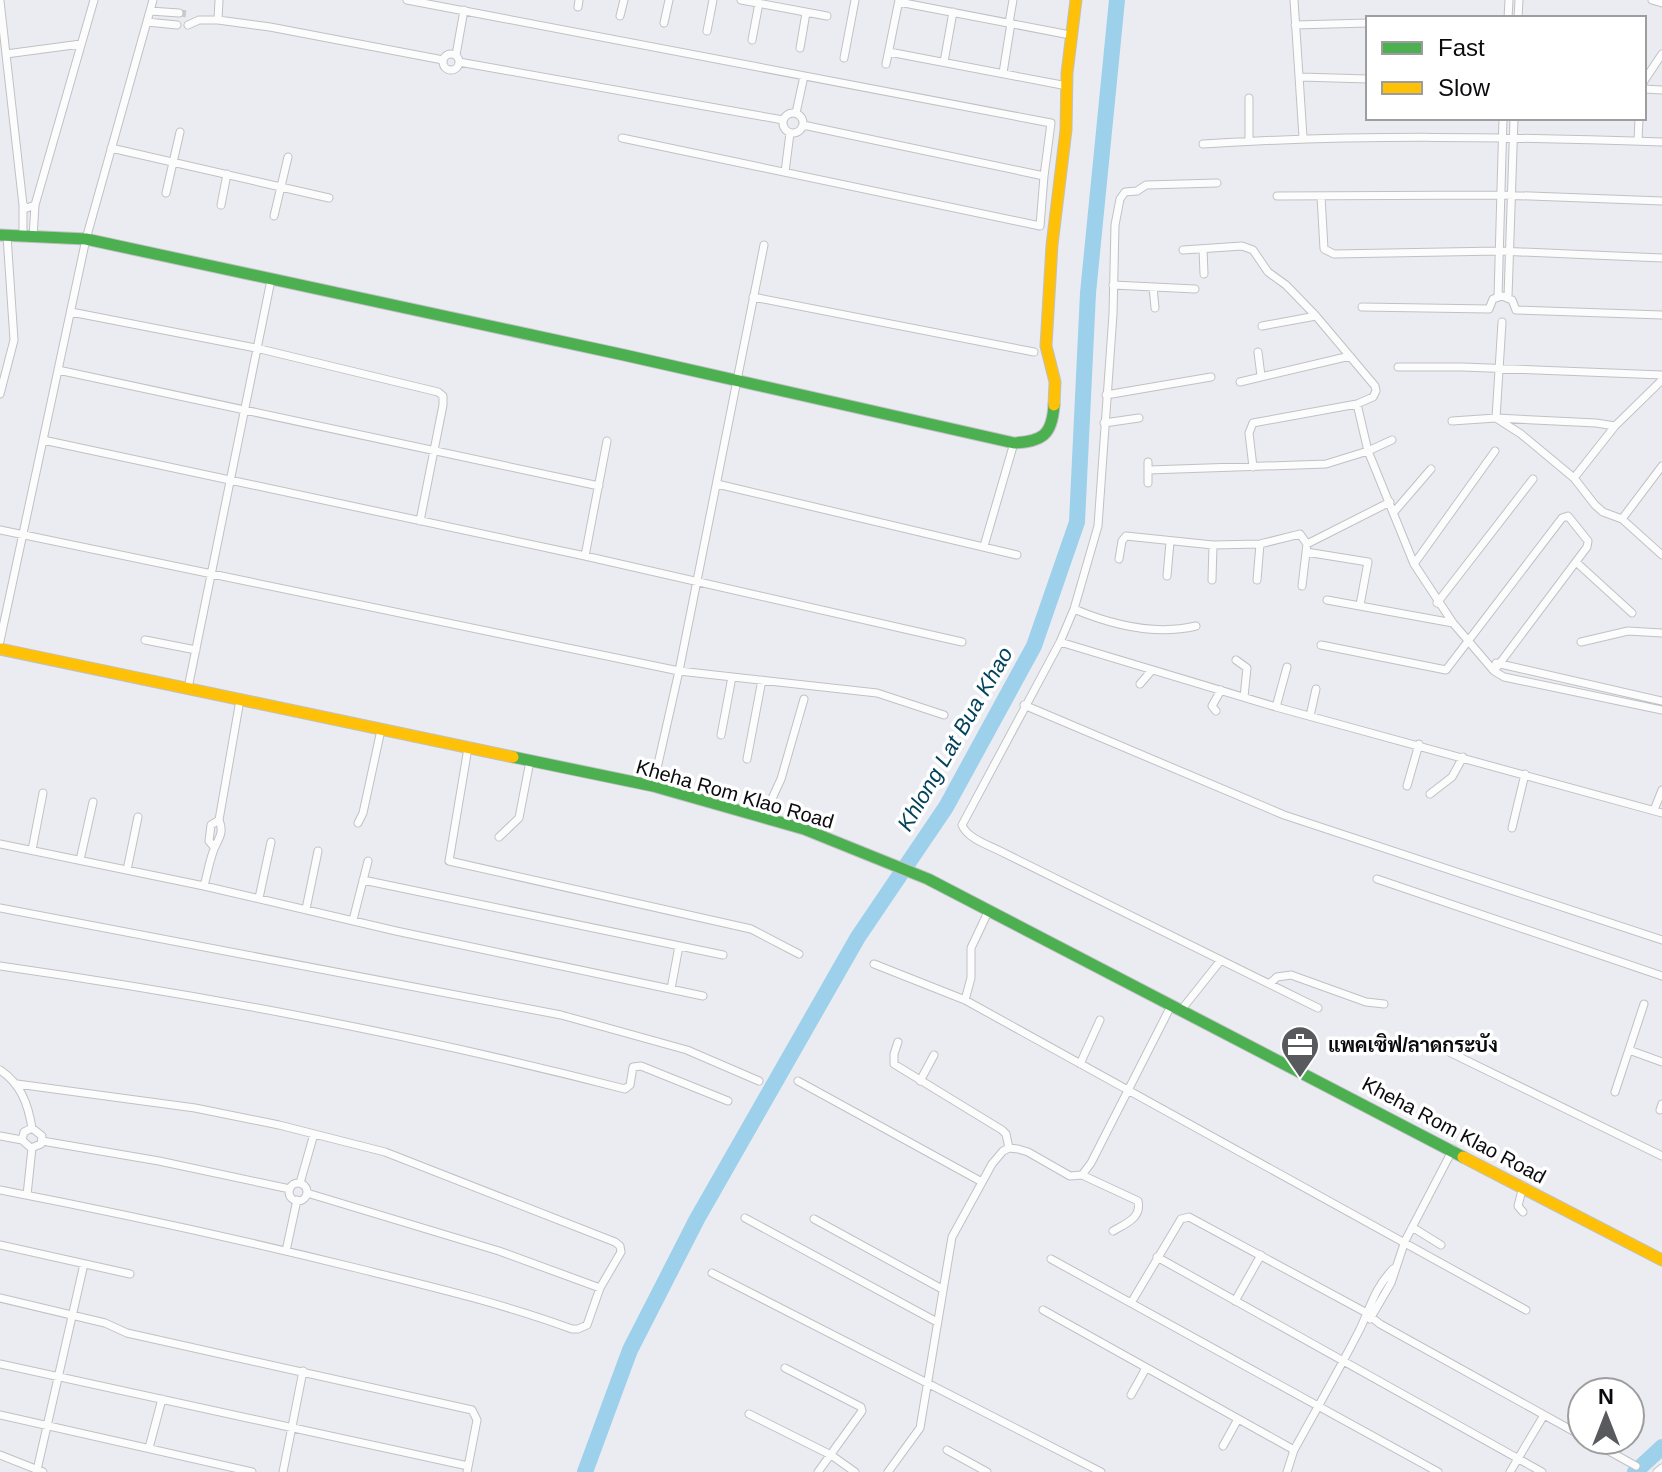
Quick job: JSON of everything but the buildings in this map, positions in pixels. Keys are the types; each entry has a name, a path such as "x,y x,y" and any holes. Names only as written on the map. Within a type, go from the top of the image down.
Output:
{"street":[{"path":"7,0 0,1 28,236"},
{"path":"28,236 94,0"},
{"path":"0,641 86,239 153,0"},
{"path":"218,20 219,0"},
{"path":"407,0 1051,123 1040,226 622,138"},
{"path":"620,16 624,0"},
{"path":"664,23 669,0"},
{"path":"707,31 713,0"},
{"path":"741,0 827,16"},
{"path":"844,58 855,0"},
{"path":"944,62 953,0"},
{"path":"1003,73 1013,0"},
{"path":"0,394 14,340 4,236 28,236 86,239 1014,443 1037,441 1053,421 1055,382 1046,346 1052,245 1066,130 1067,73 1076,0"},
{"path":"1294,0 1303,137"},
{"path":"1652,0 1662,3"},
{"path":"886,64 899,1 1065,34"},
{"path":"752,40 759,3"},
{"path":"464,10 458,59 455,70 450,70 443,66 447,54 458,59 783,120"},
{"path":"150,11 179,13"},
{"path":"800,48 806,13"},
{"path":"189,14 199,20"},
{"path":"188,25 199,20 218,20 270,27 443,60"},
{"path":"147,22 177,25"},
{"path":"1295,25 1366,23"},
{"path":"6,54 81,44"},
{"path":"889,52 1062,85"},
{"path":"1646,78 1662,54"},
{"path":"796,113 804,76"},
{"path":"1300,77 1366,79"},
{"path":"1249,98 1249,141"},
{"path":"796,113 802,118 803,125 797,132 790,133 785,129 783,120 787,114 796,113"},
{"path":"1498,297 1503,120"},
{"path":"1514,120 1508,297 1516,310"},
{"path":"1638,141 1639,120"},
{"path":"803,125 1044,176"},
{"path":"166,193 180,132"},
{"path":"785,172 790,133"},
{"path":"1203,144 1303,137 1513,137 1662,142"},
{"path":"111,148 329,198"},
{"path":"274,216 288,157"},
{"path":"221,205 227,174"},
{"path":"1217,183 1146,185 1122,195 1115,225 1111,355 1098,526 1074,609 1060,642 962,825 964,831 1318,1008"},
{"path":"1277,196 1512,195 1662,201"},
{"path":"1321,196 1324,249 1328,253 1499,251 1662,258"},
{"path":"23,205 27,208 35,205"},
{"path":"653,786 764,245"},
{"path":"1183,250 1248,247 1268,272 1286,285 1316,316 1375,386 1373,397 1357,404 1253,423 1249,433 1253,467"},
{"path":"1203,249 1204,274"},
{"path":"188,688 271,280"},
{"path":"1113,285 1195,289"},
{"path":"1153,287 1155,308"},
{"path":"753,297 1034,352"},
{"path":"1508,297 1493,299 1489,309 1493,319 1502,322 1512,319 1516,310"},
{"path":"1362,307 1489,309"},
{"path":"1516,310 1662,315"},
{"path":"71,312 256,348 438,392 443,396 443,405 420,521"},
{"path":"1262,326 1316,316"},
{"path":"1496,418 1502,322"},
{"path":"1258,352 1261,376"},
{"path":"1240,382 1350,356"},
{"path":"1398,367 1499,368 1662,378"},
{"path":"58,370 599,486"},
{"path":"1106,395 1211,377"},
{"path":"1574,478 1615,426 1662,378"},
{"path":"1357,404 1368,451 1414,564 1437,603 1494,671 1504,677 1662,710"},
{"path":"1104,423 1139,418"},
{"path":"1496,418 1521,434 1574,478 1603,512 1622,519 1662,555"},
{"path":"1452,421 1496,418 1615,426"},
{"path":"43,440 585,556 962,642"},
{"path":"1148,483 1148,466 1326,464 1392,440"},
{"path":"585,556 607,441"},
{"path":"984,546 1014,443"},
{"path":"1414,564 1495,451"},
{"path":"1394,512 1431,469"},
{"path":"1622,519 1660,471"},
{"path":"1437,603 1533,479"},
{"path":"717,484 1017,555"},
{"path":"1306,548 1390,502"},
{"path":"1321,645 1442,670 1450,666 1568,516 1588,544 1494,671"},
{"path":"0,530 679,671 877,693 944,715"},
{"path":"1119,559 1123,537 1213,545 1260,544 1296,534 1303,537 1306,548 1302,586"},
{"path":"1167,576 1170,542"},
{"path":"1257,580 1260,544"},
{"path":"1212,580 1213,545"},
{"path":"1306,548 1368,562 1360,605"},
{"path":"1576,562 1632,613"},
{"path":"1327,600 1453,623"},
{"path":"1074,609 1113,625 1168,631 1196,626"},
{"path":"1581,642 1628,631 1662,633"},
{"path":"145,640 196,650"},
{"path":"1060,642 1276,707 1658,812 1662,790"},
{"name":"Kheha Rom Klao Road","path":"0,649 653,786 764,816 866,852 989,910 1662,1260"},
{"path":"1236,660 1247,668 1244,697"},
{"path":"1486,661 1662,701"},
{"path":"1276,707 1287,667"},
{"path":"1140,684 1152,670"},
{"path":"721,735 732,677"},
{"path":"747,759 762,680"},
{"path":"1584,694 1586,683"},
{"path":"1310,716 1316,689"},
{"path":"1216,711 1212,706 1221,690"},
{"path":"764,816 781,779 804,699"},
{"path":"204,886 214,847 209,841 211,825 219,820 240,700"},
{"path":"1024,705 1284,815 1662,940"},
{"path":"358,823 363,813 381,730"},
{"path":"1407,786 1419,744"},
{"path":"468,748 449,861 751,929 799,954"},
{"path":"1430,794 1452,777 1463,757"},
{"path":"499,837 519,818 530,761"},
{"path":"1512,828 1525,774"},
{"path":"32,850 43,793"},
{"path":"80,860 93,802"},
{"path":"127,870 138,817"},
{"path":"259,898 271,842"},
{"path":"0,844 703,996"},
{"path":"306,909 318,851"},
{"path":"353,920 368,861"},
{"path":"1377,879 1662,976"},
{"path":"363,880 723,955"},
{"path":"0,908 561,1015 687,1050 759,1081"},
{"path":"965,1000 971,978 971,948 989,910"},
{"path":"671,989 679,946"},
{"path":"1082,1175 1177,1007 1221,960"},
{"path":"874,964 965,1000 1526,1310"},
{"path":"0,966 308,1019 511,1060 625,1089 630,1085 633,1067 641,1066 728,1101"},
{"path":"1269,984 1277,977 1291,975 1366,1002 1384,1004"},
{"path":"1615,1092 1644,1004"},
{"path":"1080,1064 1100,1020"},
{"path":"898,1042 894,1064 1002,1130 1009,1148"},
{"path":"1443,1049 1662,1156"},
{"path":"1629,1050 1662,1062"},
{"path":"920,1081 934,1055"},
{"path":"0,1070 17,1084 24,1097 32,1128 40,1132 42,1141 38,1147 32,1148 25,1146 22,1140 24,1132 32,1128"},
{"path":"798,1081 982,1182"},
{"path":"0,1190 286,1251 474,1297 572,1329 587,1325 600,1288 620,1256 620,1246 615,1242 400,1157 195,1108 17,1084"},
{"path":"300,1183 314,1134"},
{"path":"0,1136 22,1140"},
{"path":"42,1141 159,1161 290,1189"},
{"path":"27,1195 32,1148"},
{"path":"892,1470 920,1428 952,1237 992,1164 1003,1151 1009,1148 1028,1152 1070,1176 1082,1175 1138,1201 1140,1209 1136,1217 1113,1231"},
{"path":"1287,1472 1294,1450 1362,1325 1391,1283 1393,1269 1405,1241 1453,1149"},
{"path":"300,1183 306,1187 305,1198 297,1200 292,1197 290,1189 300,1183"},
{"path":"1523,1186 1518,1206 1523,1212"},
{"path":"307,1193 499,1251 600,1288"},
{"path":"286,1251 297,1200"},
{"path":"1131,1303 1185,1216 1261,1255 1566,1427"},
{"path":"745,1218 937,1322"},
{"path":"814,1219 942,1289"},
{"path":"1412,1227 1441,1245"},
{"path":"0,1245 130,1274"},
{"path":"1235,1301 1261,1255"},
{"path":"1157,1257 1542,1472"},
{"path":"1051,1259 1438,1472"},
{"path":"0,1455 40,1471 46,1425 84,1264"},
{"path":"712,1273 1101,1472"},
{"path":"0,1298 105,1323 127,1333 472,1410 477,1420 467,1469 292,1427 0,1364"},
{"path":"1043,1310 1294,1450"},
{"path":"785,1368 861,1407 861,1415 818,1472"},
{"path":"1131,1395 1146,1368"},
{"path":"283,1472 303,1371"},
{"path":"149,1448 162,1399"},
{"path":"749,1414 831,1455 855,1472"},
{"path":"0,1415 252,1472"},
{"path":"1510,1472 1544,1415"},
{"path":"1223,1446 1238,1419"},
{"path":"947,1450 987,1472"},
{"path":"1618,1456 1636,1466"},
{"path":"1657,1472 1662,1468"}],"waterway":[{"name":"Khlong Lat Bua Khao","path":"585,1472 630,1350 697,1219 858,937 946,807 1034,646 1077,522 1088,293 1117,0"},
{"path":"1635,1472 1662,1447"}],"tunnel":[{"path":"179,13 189,14"}],"traffic: fast":[{"path":"0,235 86,239 1014,443 1032,441 1044,435 1051,424 1054,405"},
{"path":"513,757 653,786 804,829 928,879 1463,1157"}],"traffic: slow":[{"path":"1054,405 1055,382 1046,346 1052,245 1066,130 1067,73 1076,0"},
{"path":"0,649 513,757"},
{"path":"1463,1157 1662,1260"}],"place":[{"name":"แพคเซิฟ/ลาดกระบัง","path":"1300,1079"}]}
